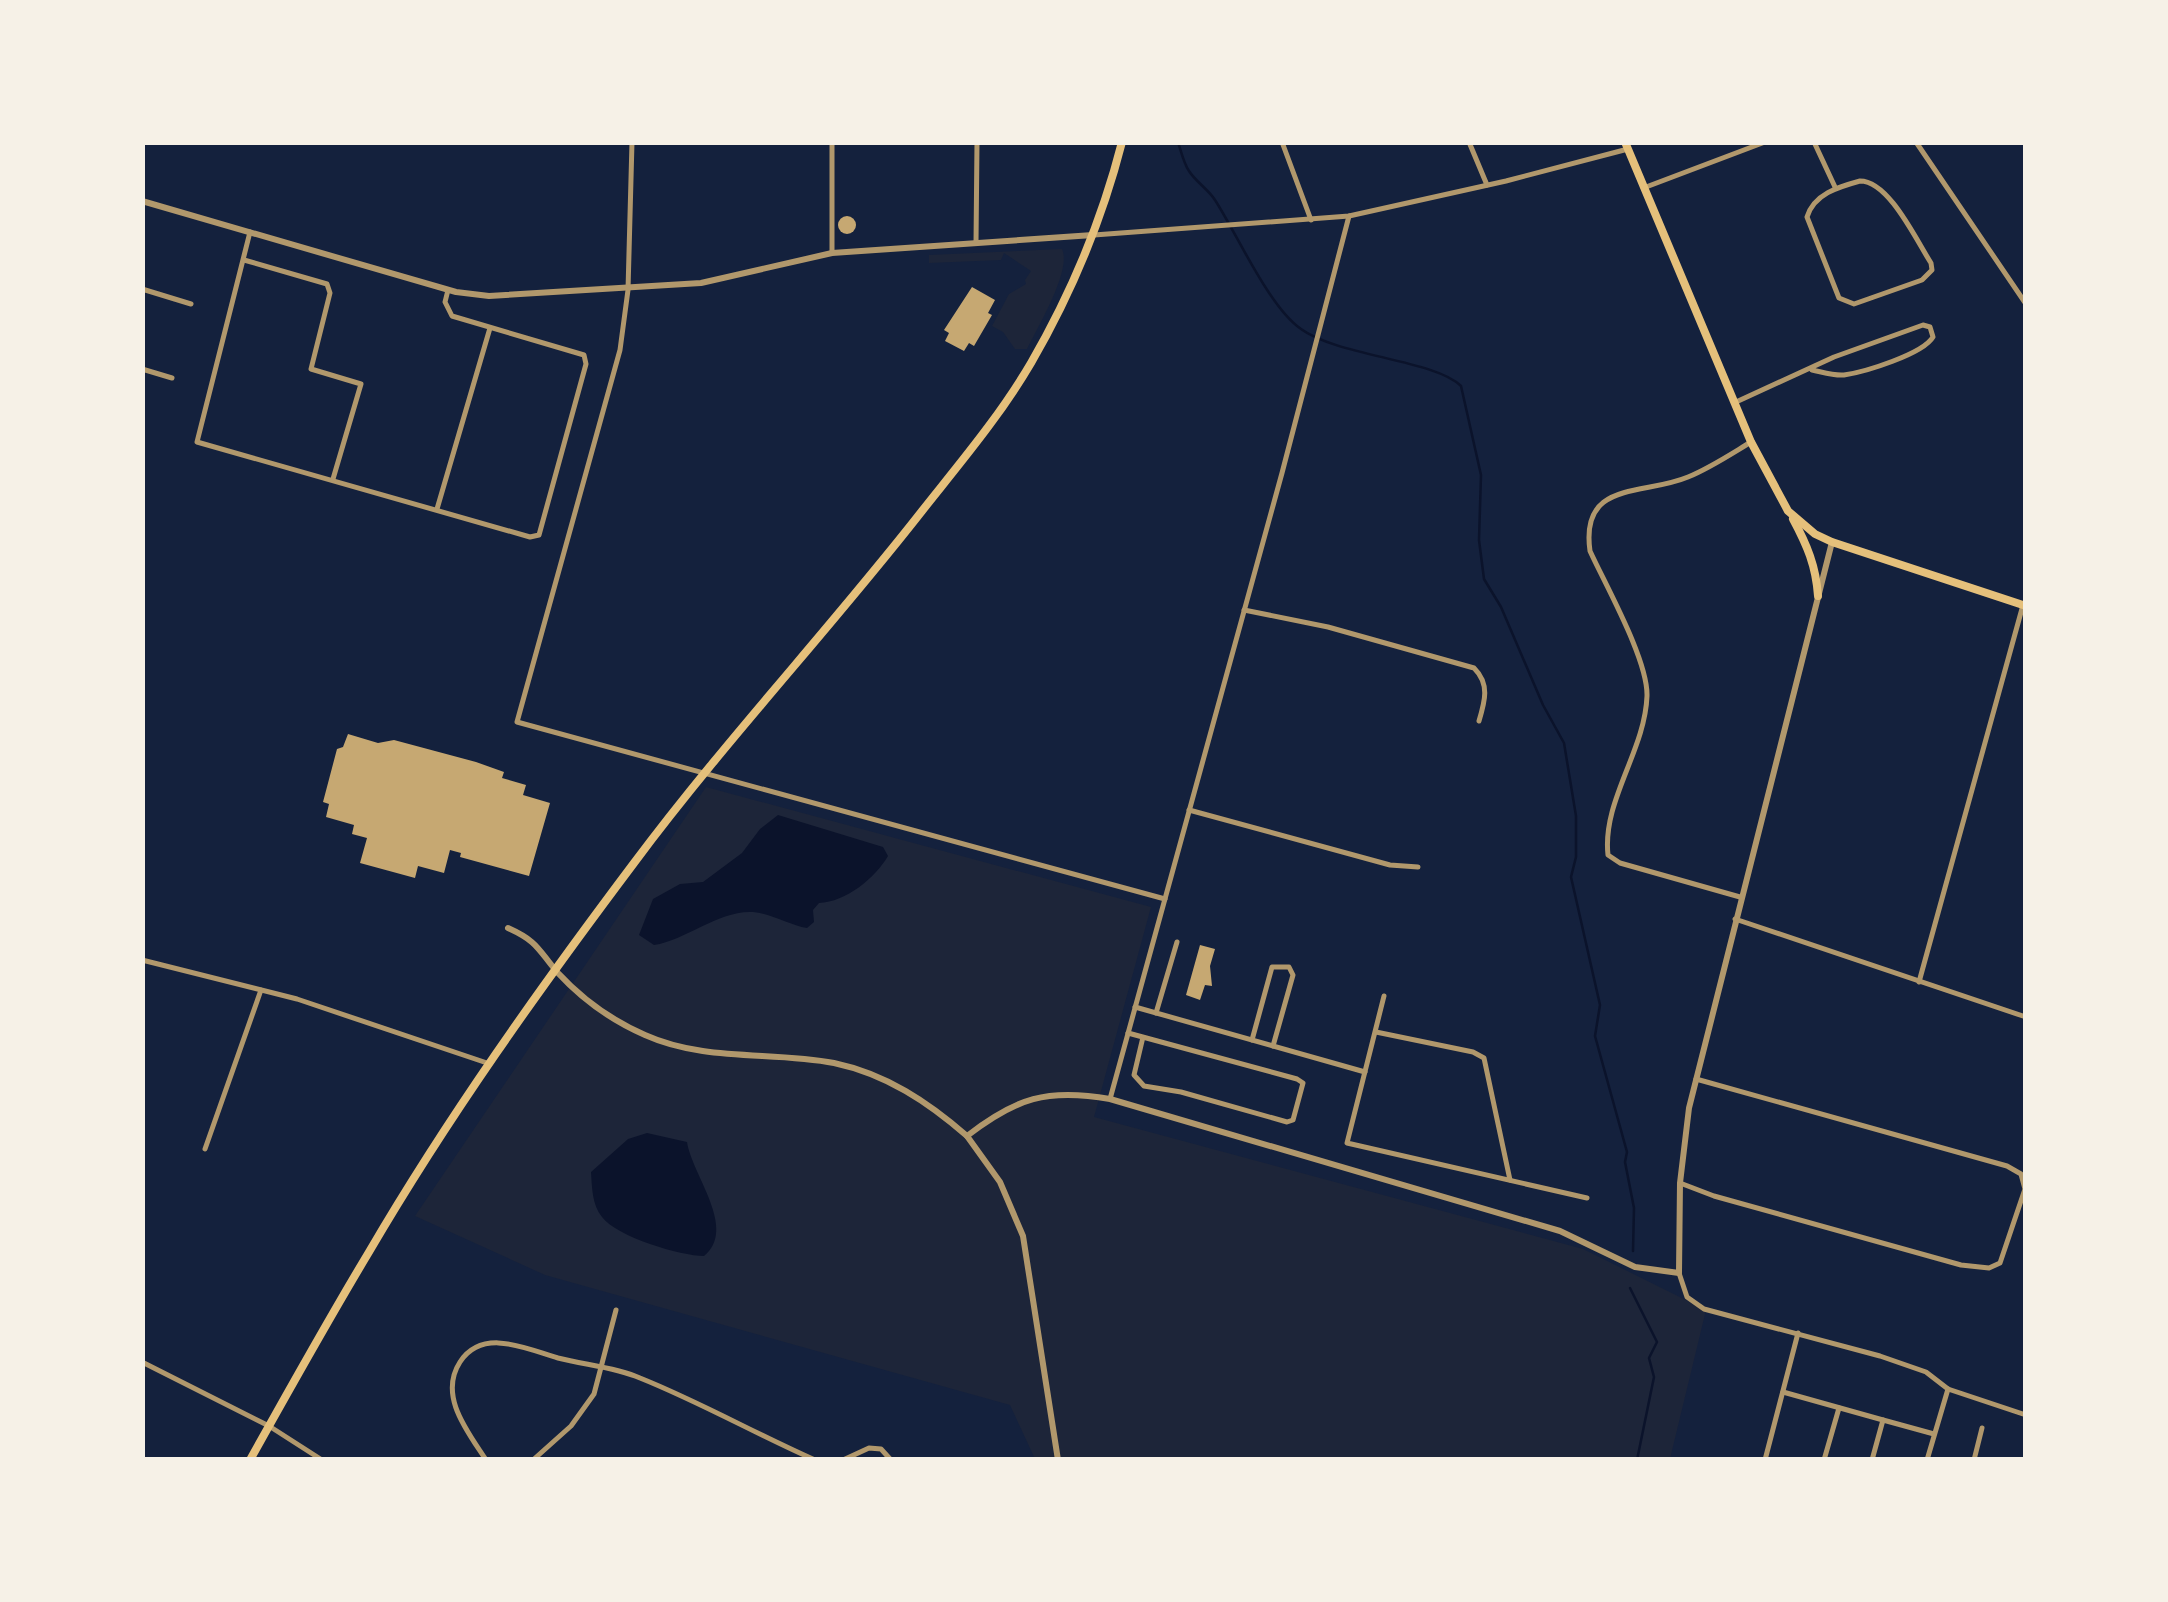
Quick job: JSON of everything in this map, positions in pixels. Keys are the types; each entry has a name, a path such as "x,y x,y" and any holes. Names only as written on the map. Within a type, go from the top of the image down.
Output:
{"main road":[{"path":"250,1460 370,1248 556,970 705,773 871,576 974,446 1029,368 1093,235 1122,142"},
{"path":"1626,146 1751,442 1810,550 1817,572 1818,596"},
{"path":"1788,511 1815,534 1832,542 2024,606"}],"street":[{"path":"632,142 628,290 620,350 517,722 1165,899"},
{"path":"832,142 832,253"},
{"path":"976,243 977,142"},
{"path":"1282,142 1311,220"},
{"path":"1469,142 1487,185"},
{"path":"1646,187 1765,142"},
{"path":"1814,142 1835,187"},
{"path":"1916,142 2026,304"},
{"path":"142,201 448,290 489,296 701,283 832,253 1348,216 1487,185 1626,146"},
{"path":"1860,180 1878,185 1932,270 1922,280 1854,304 1839,298 1807,217 1815,202 1835,187 1860,180"},
{"path":"1110,1100 1348,216"},
{"path":"250,232 197,442 530,537 539,536 586,364 584,355 452,316 445,302 448,290"},
{"path":"244,260 327,284 330,293 312,369 361,384 333,479"},
{"path":"142,289 192,304"},
{"path":"1735,402 1834,357 1923,325 1930,327 1933,336 1929,343 1909,354 1845,375 1812,370"},
{"path":"437,509 490,328"},
{"path":"142,369 172,378"},
{"path":"1740,896 1620,864 1608,855 1606,834 1632,756 1647,692 1642,668 1590,551 1587,532 1590,517 1602,501 1687,478 1751,442"},
{"path":"1832,542 1740,896 1683,1136 1679,1272 1686,1297 1704,1309 1926,1372 1948,1389 2026,1414"},
{"path":"1919,982 2024,606"},
{"path":"1244,610 1328,626 1474,668 1484,681 1480,721"},
{"path":"1189,810 1390,865 1418,867"},
{"path":"1735,919 2026,1017"},
{"path":"508,928 539,946 556,970 590,1002 622,1024 658,1041 722,1054 801,1059 858,1069 934,1107 967,1136 1000,1182 1023,1236 1058,1460"},
{"path":"1156,1012 1178,942"},
{"path":"142,960 297,998 490,1064"},
{"path":"1252,1040 1272,967 1290,967 1293,975 1274,1046"},
{"path":"205,1149 261,990"},
{"path":"1384,996 1347,1143 1587,1198"},
{"path":"1135,1007 1365,1072"},
{"path":"1376,1032 1473,1052 1484,1058 1510,1180"},
{"path":"1128,1033 1143,1037 1297,1079 1303,1083 1293,1120 1287,1122 1181,1092 1144,1086 1134,1075 1143,1037"},
{"path":"1680,1182 1714,1196 1923,1254 1989,1268 2000,1263 2025,1189 2021,1174 2007,1166 1696,1079"},
{"path":"967,1136 1006,1108 1040,1096 1064,1093 1110,1100 1560,1231 1635,1267 1679,1272"},
{"path":"533,1460 572,1426 594,1394 616,1310"},
{"path":"1765,1460 1798,1333"},
{"path":"486,1460 462,1424 453,1402 452,1378 461,1359 482,1344 517,1344 557,1358 638,1376 815,1460"},
{"path":"142,1362 269,1426 322,1460"},
{"path":"1927,1460 1948,1389"},
{"path":"1783,1392 1934,1434"},
{"path":"1824,1460 1839,1408"},
{"path":"1872,1460 1883,1420"},
{"path":"1974,1460 1982,1428"},
{"path":"843,1460 869,1448 881,1449 891,1460"}],"shaded area":[{"path":"1062,249 1064,258 1058,284 1027,349 1015,349 1003,332 992,326 1009,294 1026,284 1031,271 1004,253 1001,260 929,263 929,255"},
{"path":"706,787 1151,907 1094,1117 1583,1249 1706,1310 1670,1459 1035,1459 1010,1405 545,1275 415,1216"},
{"path":"778,815 883,847 888,856 859,887 819,903 813,910 814,922 807,928 753,912 715,920 654,945 639,935 653,899 680,884 703,882 742,853 760,829"},
{"path":"647,1133 687,1142 715,1217 713,1245 704,1256 666,1249 621,1232 596,1207 591,1172 628,1139"}],"building":[{"path":"847,216 856,225 847,234 838,225"},
{"path":"972,287 995,300 988,313 992,315 974,346 969,343 964,351 945,341 949,333 944,330"},
{"path":"348,734 378,743 394,740 476,762 504,772 502,778 526,785 523,795 550,803 529,876 460,857 461,853 450,850 444,873 418,866 415,878 360,863 367,838 352,834 354,825 326,817 329,804 323,802 337,749 343,747"},
{"path":"1200,945 1215,949 1210,966 1212,986 1205,985 1200,1000 1186,995"}],"waterway":[{"path":"1178,142 1187,168 1215,200 1289,319 1317,338 1430,370 1461,386 1481,475 1479,540 1484,579 1501,607 1543,705 1564,743 1576,816 1576,857 1571,877 1600,1005 1595,1036 1627,1152 1625,1162 1634,1208 1633,1251"},
{"path":"1630,1288 1657,1342 1649,1358 1654,1377 1637,1460"}]}
